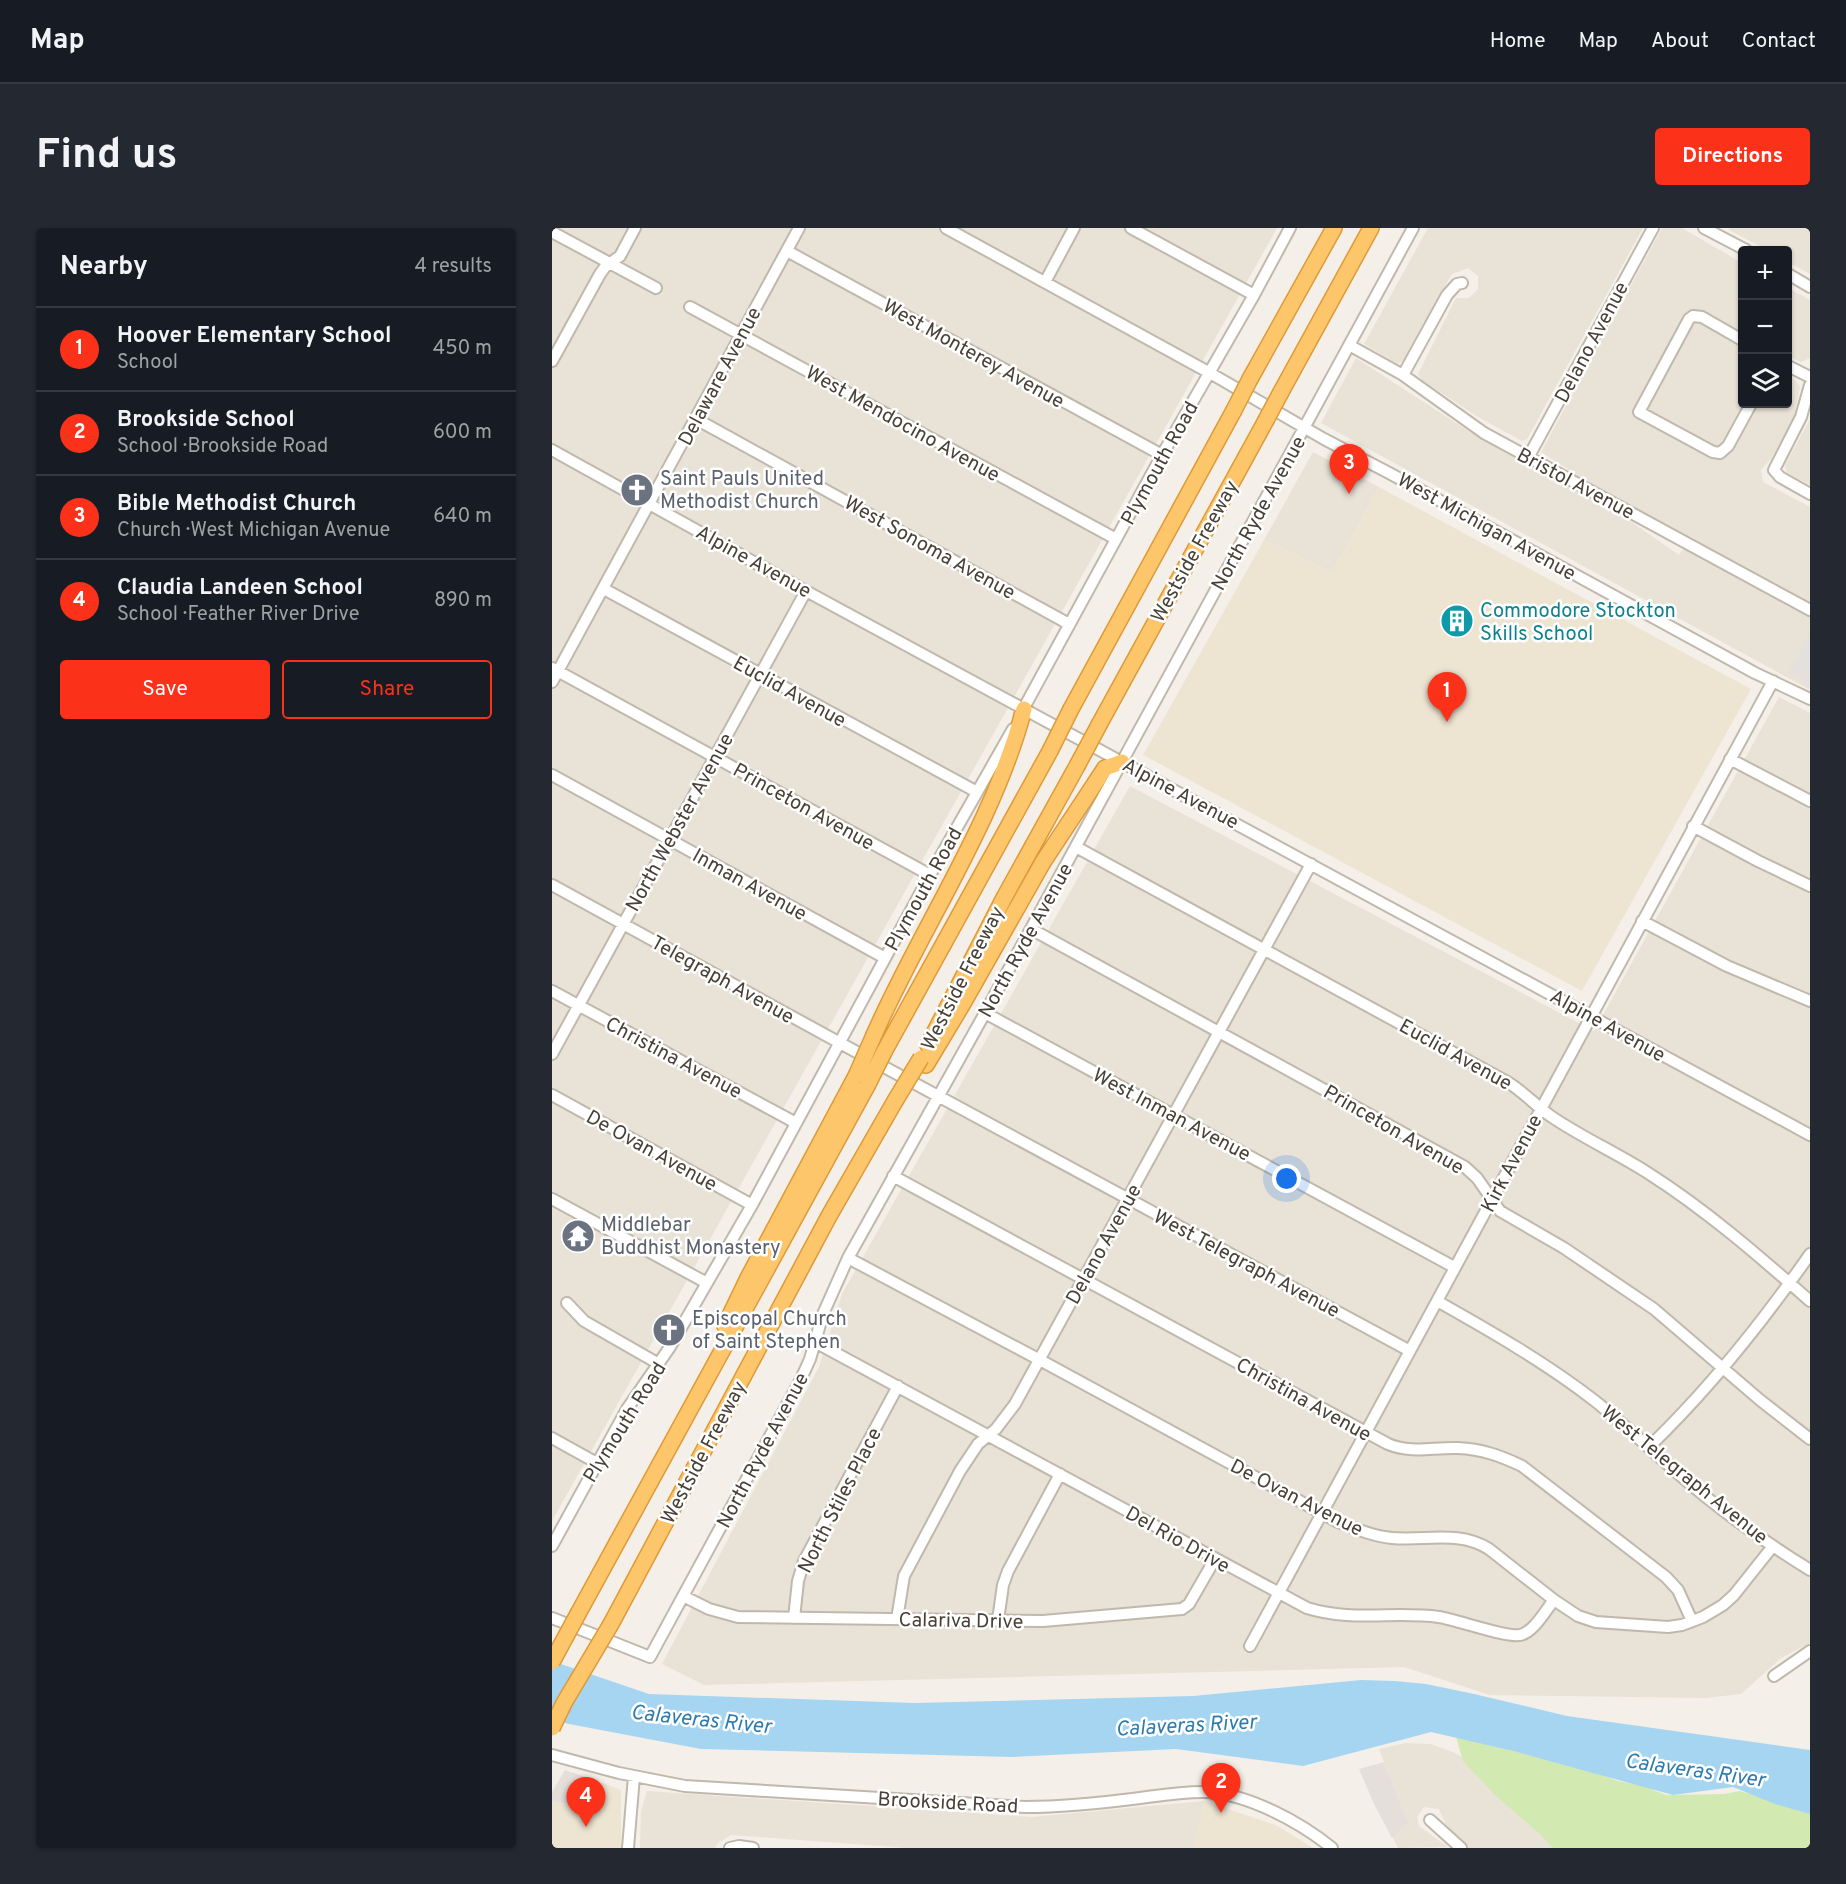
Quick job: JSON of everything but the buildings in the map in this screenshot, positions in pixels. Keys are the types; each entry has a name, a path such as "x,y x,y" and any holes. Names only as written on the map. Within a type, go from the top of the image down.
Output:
{"highway":[{"name":"Westside Freeway","path":"552,1662 650,1482 748,1278 861,1081 885,1050 1050,751 1250,378 1334,228"},
{"name":"Westside Freeway","path":"552,1728 611,1623 829,1216 862,1173 923,1062 1005,896 1371,228"},
{"path":"861,1081 874,1035 890,998 972,842 1006,763 1024,709"},
{"path":"923,1062 962,1005 1044,862 1105,768 1122,762"}],"street":[{"path":"552,361 556,343 604,267 620,256 635,228"},
{"name":"Delaware Avenue","path":"552,682 556,670 604,589 799,228"},
{"name":"West Michigan Avenue","path":"946,228 1305,426 1324,439 1810,699"},
{"path":"1045,282 1074,228"},
{"path":"1131,228 1254,295"},
{"name":"Plymouth Road","path":"552,1546 627,1409 683,1326 752,1205 930,875 1290,228"},
{"name":"North Ryde Avenue","path":"552,1618 650,1657 776,1427 810,1359 827,1303 848,1258 985,1013 1413,228"},
{"name":"Delano Avenue","path":"1529,456 1653,228"},
{"path":"1704,228 1738,246"},
{"path":"552,232 656,288"},
{"name":"West Monterey Avenue","path":"787,251 1162,455"},
{"path":"1792,276 1810,286"},
{"path":"1403,375 1447,295 1462,282"},
{"name":"West Mendocino Avenue","path":"690,307 1116,539"},
{"path":"1738,337 1702,317 1693,316 1689,319 1639,412 1713,452 1720,453 1728,446 1748,408"},
{"name":"Bristol Avenue","path":"1349,345 1403,375 1484,433 1810,610"},
{"path":"1792,368 1810,377"},
{"path":"1810,385 1801,417 1775,467 1775,472 1780,477 1810,494"},
{"name":"West Sonoma Avenue","path":"696,419 1069,624"},
{"name":"Alpine Avenue","path":"552,450 806,591 1810,1135"},
{"name":"Euclid Avenue","path":"604,589 977,792"},
{"name":"North Webster Avenue","path":"552,1054 806,591"},
{"name":"Princeton Avenue","path":"556,670 930,875"},
{"name":"Kirk Avenue","path":"1250,1646 1773,681"},
{"path":"1730,759 1810,801"},
{"name":"Inman Avenue","path":"552,775 885,958"},
{"path":"1693,826 1810,886"},
{"name":"Euclid Avenue","path":"1076,847 1509,1083 1554,1118 1621,1156 1673,1190 1733,1235 1810,1301"},
{"name":"Delano Avenue","path":"897,1619 901,1585 907,1568 960,1471 978,1444 1000,1424 1016,1404 1311,864"},
{"name":"Telegraph Avenue","path":"552,885 862,1055"},
{"path":"1642,921 1727,966 1810,1001"},
{"name":"Princeton Avenue","path":"1031,929 1457,1162 1477,1178 1500,1211 1564,1248 1654,1309 1760,1400 1810,1439"},
{"name":"Christina Avenue","path":"552,991 796,1123"},
{"name":"West Inman Avenue","path":"985,1013 1454,1267"},
{"name":"West Telegraph Avenue","path":"862,1055 1410,1351"},
{"name":"De Ovan Avenue","path":"552,1095 752,1205"},
{"name":"Christina Avenue","path":"893,1176 1388,1444 1405,1450 1427,1451 1457,1448 1480,1450 1502,1456 1522,1466 1666,1577 1678,1590 1692,1621"},
{"path":"552,1199 707,1283"},
{"path":"1648,1448 1723,1368 1810,1254"},
{"name":"De Ovan Avenue","path":"848,1258 1321,1513 1359,1530 1382,1536 1447,1537 1475,1541 1489,1549 1570,1611 1596,1622 1668,1627 1708,1615 1734,1595 1773,1546"},
{"name":"West Telegraph Avenue","path":"1437,1301 1507,1341 1567,1380 1604,1408 1716,1504 1810,1570"},
{"path":"567,1303 584,1321 659,1364"},
{"name":"Del Rio Drive","path":"815,1342 1307,1608 1338,1616 1440,1617 1515,1636 1528,1632 1554,1600"},
{"name":"North Stiles Place","path":"794,1618 798,1581 804,1561 898,1386"},
{"path":"552,1438 597,1463"},
{"path":"998,1620 1003,1585 1008,1571 1060,1474"},
{"name":"Calariva Drive","path":"683,1596 709,1609 738,1617 1053,1621 1176,1611 1189,1604 1215,1559"},
{"path":"1774,1676 1810,1651"},
{"name":"Brookside Road","path":"552,1755 634,1776 685,1786 1025,1807 1063,1807 1206,1792 1234,1796 1263,1807 1312,1833 1332,1848"},
{"path":"628,1848 634,1776"},
{"path":"1430,1820 1460,1848"},
{"path":"730,1848 738,1846 753,1848"}],"shaded area":[{"path":"552,228 1277,228 552,1521"},
{"path":"1428,228 1643,228 1527,439 1522,441 1478,417 1422,380 1418,374 1456,298 1469,298 1478,289 1478,276 1468,268 1452,274 1403,361 1397,364 1364,344"},
{"path":"1662,228 1682,228 1738,261 1738,408 1792,408 1792,379 1800,387 1794,417 1771,459 1761,470 1763,482 1810,507 1810,690 1321,423 1356,358 1470,432 1633,523 1679,555 1691,538 1594,486 1541,452"},
{"path":"1730,228 1810,228 1810,274 1792,264 1792,246 1759,246 1729,230"},
{"path":"1792,290 1810,300 1810,358 1801,362 1792,358"},
{"path":"1810,419 1810,485 1787,473 1785,465"},
{"path":"1313,452 1379,487 1332,572 1264,540"},
{"path":"1379,487 1751,689 1582,991 1143,755 1264,540 1332,572"},
{"path":"1810,634 1810,684 1789,673"},
{"path":"1779,697 1810,713 1810,1643 1781,1658 1741,1694 1706,1698 1490,1695 1404,1667 704,1685 662,1664 819,1367 842,1294 1130,786 1594,1031"},
{"path":"1406,1743 1431,1744 1455,1753 1490,1772 1593,1848 1469,1848 1448,1829 1439,1809 1424,1807 1417,1817 1419,1826 1448,1847 1398,1848 1392,1836 1407,1821 1379,1749"},
{"path":"1384,1762 1408,1823 1392,1838 1359,1769"},
{"path":"565,1770 595,1780 582,1807 552,1801 552,1792"},
{"path":"595,1780 621,1790 621,1848 552,1848 552,1801 581,1807"},
{"path":"647,1791 1032,1817 1204,1801 1195,1848 907,1848 731,1835 718,1843 715,1848 640,1848 641,1811"},
{"path":"1204,1801 1276,1825 1313,1848 1195,1848"}],"green space":[{"path":"1456,1737 1589,1770 1666,1795 1724,1794 1740,1791 1810,1812 1810,1848 1553,1848 1496,1796 1463,1761"}],"water":[{"name":"Calaveras River","path":"552,1661 649,1694 914,1703 1193,1696 1361,1680 1426,1684 1567,1716 1810,1750 1810,1814 1775,1804 1733,1787 1673,1795 1513,1751 1431,1732 1303,1766 1176,1749 1013,1757 701,1749 552,1719"}],"place":[{"name":"Saint Pauls United Methodist Church","path":"637,490"},
{"name":"Bible Methodist Church","path":"1349,494"},
{"name":"Commodore Stockton Skills School","path":"1457,621"},
{"name":"Hoover Elementary School","path":"1447,722"},
{"name":"Middlebar Buddhist Monastery","path":"578,1236"},
{"name":"Episcopal Church of Saint Stephen","path":"669,1330"},
{"name":"Brookside School","path":"1221,1813"},
{"name":"Claudia Landeen School","path":"586,1827"}]}
